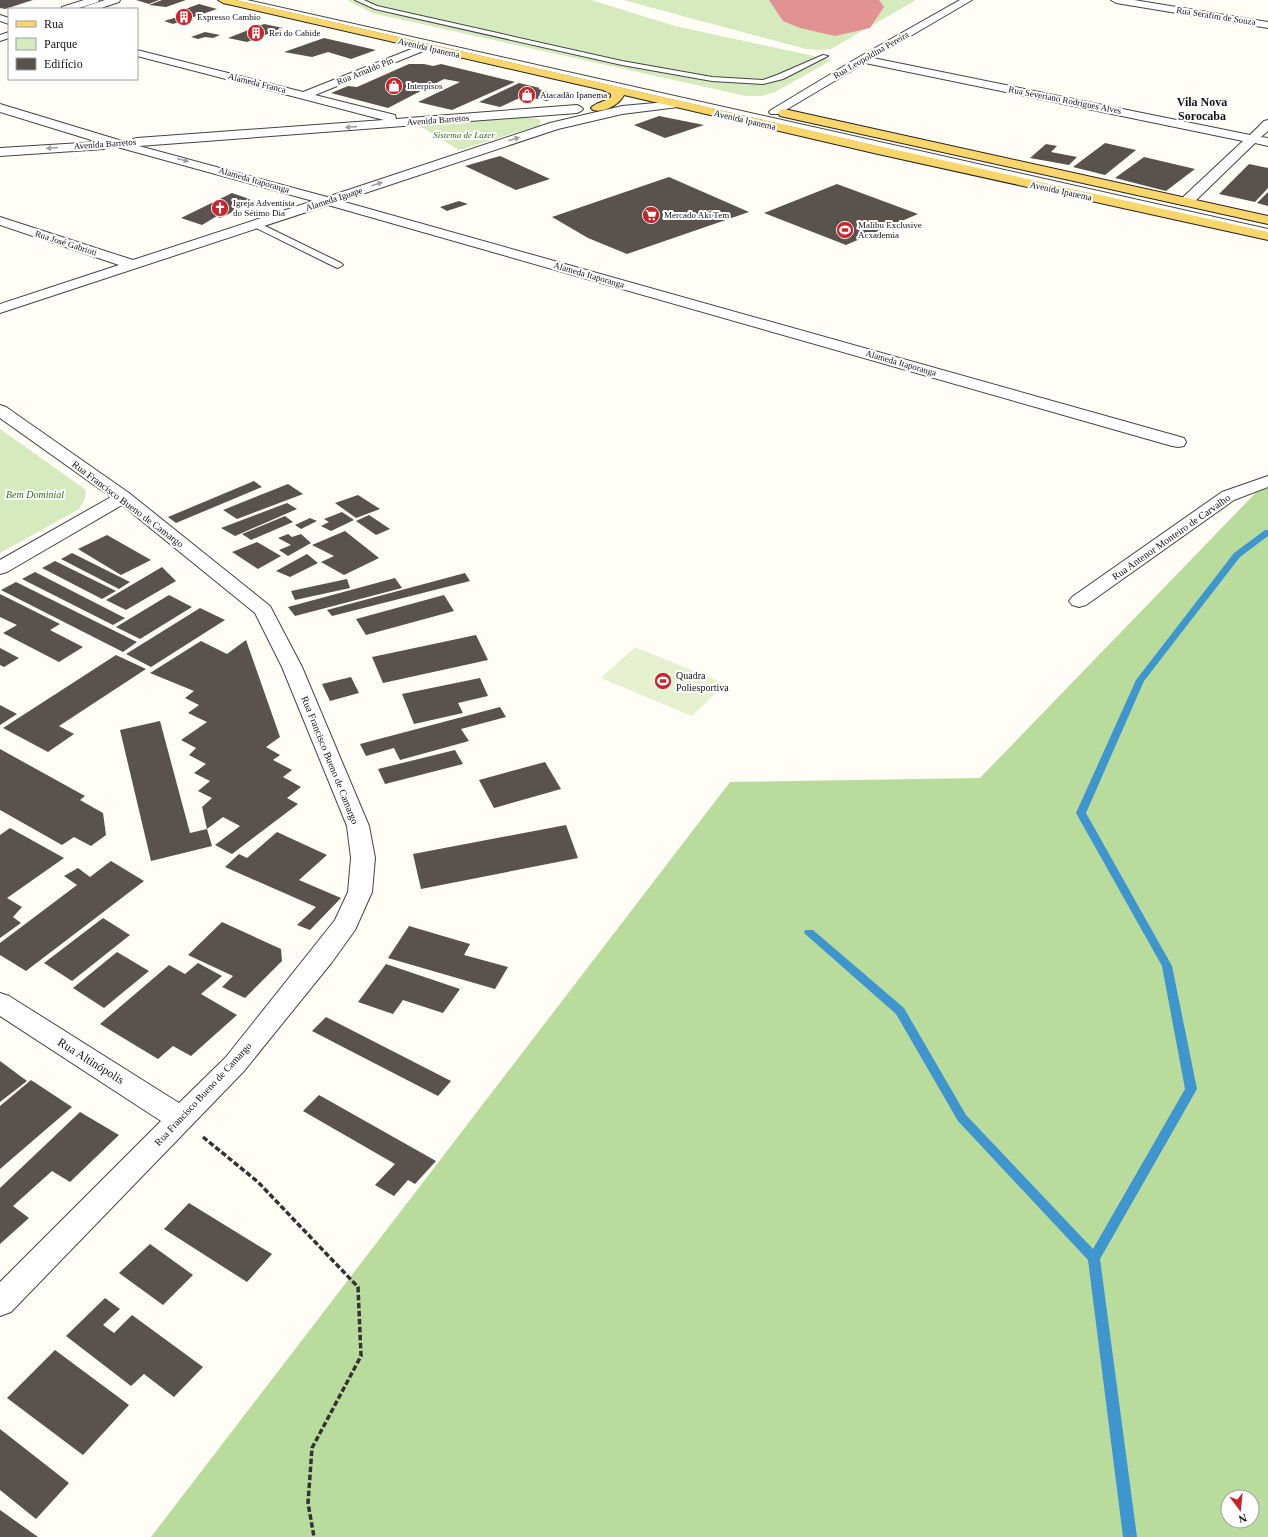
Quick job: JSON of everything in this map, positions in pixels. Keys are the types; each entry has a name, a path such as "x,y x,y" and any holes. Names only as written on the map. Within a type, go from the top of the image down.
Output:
{"main road":[{"name":"Avenida Ipanema","path":"223,0 607,88 682,97 730,100 775,112 1268,220"},
{"name":"Avenida Ipanema","path":"273,0 682,97 863,147 1268,236"},
{"path":"597,108 613,103 617,99 618,95 616,92 607,88"}],"street":[{"path":"69,8 94,0"},
{"path":"91,8 115,0"},
{"name":"Rua Leopoldina Pereira","path":"775,112 863,59 967,0"},
{"name":"Rua Serafim de Souza","path":"1116,0 1268,25"},
{"name":"Rua Arnaldo Pin","path":"305,95 424,47"},
{"name":"Alameda Franca","path":"138,53 305,95 406,123"},
{"name":"Rua Severiano Rodrigues Alves","path":"863,59 1268,142"},
{"name":"Avenida Barretos","path":"0,152 597,108 682,97"},
{"name":"Alameda Iguape","path":"0,309 554,126 682,97"},
{"name":"Alameda Itaporanga","path":"0,108 118,144 327,201 1178,442"},
{"path":"533,113 553,119 557,122 554,126"},
{"path":"369,125 377,121 379,118 377,114"},
{"path":"1186,202 1268,124"},
{"path":"71,147 87,142 90,139 88,134"},
{"name":"Avenida Barretos","path":"162,155 173,144 210,136"},
{"name":"Rua José Gabrioti","path":"0,221 132,265"},
{"name":"Rua Francisco Bueno de Camargo","path":"0,410 123,497 263,610 292,667 358,826 363,858 360,892 346,924 323,955 235,1064 0,1302"},
{"name":"Rua Antenor Monteiro de Carvalho","path":"1079,601 1228,496 1268,481"},
{"path":"0,568 123,497"},
{"name":"Rua Altinópolis","path":"0,1003 182,1118"}],"lane":[{"path":"238,0 1268,226"},
{"path":"259,0 1268,232"},
{"path":"358,0 375,7 502,36 622,62 712,79 742,82 763,82 780,77 825,56"},
{"path":"257,225 338,265"}],"path":[{"path":"182,1118 258,1182 358,1287 361,1356 312,1448 308,1502 314,1537"}],"green space":[{"path":"347,0 591,0 675,26 832,60 775,92 762,96 746,96 372,13"},
{"path":"623,0 787,0 819,12 873,0 916,0 831,49 818,50 806,49"},
{"name":"Sistema de Lazer","path":"522,117 539,119 541,122 538,126 459,150 420,126"},
{"name":"Bem Dominial","path":"0,429 86,490 85,499 79,509 0,553"},
{"path":"1268,480 1268,1537 151,1537 730,782 980,778"},
{"name":"Quadra Poliesportiva","path":"635,647 725,684 692,716 601,678"}],"building":[{"path":"0,0 33,0 5,9 0,8"},
{"path":"136,0 159,0 149,4"},
{"path":"162,0 186,0 166,7 149,5"},
{"name":"Expresso Cambio","path":"199,4 217,9 173,24 164,21 188,14 177,12"},
{"name":"Rei do Cabide","path":"264,24 283,28 247,42 228,38"},
{"path":"205,32 220,35 213,38 205,37 198,39 191,37"},
{"path":"324,38 376,50 351,59 328,52 312,57 284,52"},
{"name":"Interpisos","path":"409,64 424,64 433,66 441,64 515,82 452,110 418,102 460,82 444,79 388,108 331,93 348,86 357,87"},
{"name":"Atacadão Ipanema","path":"519,83 562,95 547,101 524,96 500,107 479,102"},
{"path":"659,116 704,125 665,138 634,125"},
{"path":"1105,143 1136,150 1105,175 1073,167"},
{"path":"1046,144 1057,146 1051,152 1077,157 1069,165 1030,158"},
{"path":"500,156 550,179 516,190 465,166"},
{"path":"1144,157 1195,169 1166,191 1115,178"},
{"path":"1249,164 1268,168 1268,188 1255,202 1219,194"},
{"name":"Mercado Aki Tem","path":"669,177 749,212 627,254 588,238 552,217"},
{"name":"Malibu Exclusive Acxademia","path":"837,184 918,214 846,245 764,213"},
{"path":"1268,192 1268,206 1257,203"},
{"name":"Igreja Adventista do Sétimo Dia","path":"232,193 255,201 220,218 217,216 202,225 181,218"},
{"path":"459,201 468,204 447,211 440,207"},
{"path":"254,481 262,487 176,523 168,517"},
{"path":"288,484 303,494 237,519 223,510"},
{"path":"358,495 380,509 356,518 335,503"},
{"path":"287,503 297,509 235,536 221,528"},
{"path":"342,512 354,520 331,531 321,526 329,522 324,519"},
{"path":"369,515 390,529 376,535 356,521"},
{"path":"285,516 293,522 251,540 242,534"},
{"path":"310,518 317,521 301,529 295,525"},
{"path":"345,531 379,558 344,575 321,562 334,556 312,545"},
{"path":"288,534 292,537 301,534 311,543 288,556 279,550 291,545 278,538"},
{"path":"107,535 151,560 121,575 78,549"},
{"path":"257,542 281,556 258,569 232,552"},
{"path":"72,553 130,582 119,589 61,559"},
{"path":"307,554 318,563 290,577 276,571"},
{"path":"55,561 116,591 102,599 42,568"},
{"path":"162,567 176,581 126,610 106,600"},
{"path":"35,572 125,618 113,625 22,579"},
{"path":"465,573 470,581 332,616 327,610"},
{"path":"395,578 402,588 295,616 288,607"},
{"path":"347,579 350,588 295,600 291,591"},
{"path":"16,582 137,642 123,652 1,590"},
{"path":"0,594 60,624 50,630 83,647 59,662 3,633 17,625 0,617"},
{"path":"169,595 192,607 140,639 116,627"},
{"path":"444,595 454,611 366,635 356,619"},
{"path":"200,608 225,620 151,667 126,654"},
{"path":"476,635 488,660 383,683 372,657"},
{"path":"246,640 280,737 266,747 280,755 273,760 292,770 283,777 301,787 287,798 298,804 232,854 215,845 240,826 223,817 207,829 202,807 212,798 198,791 210,781 194,773 206,764 189,755 196,748 181,740 207,722 188,713 199,705 185,698 194,691 150,673 201,641 227,654"},
{"path":"0,648 19,658 4,667 0,665"},
{"path":"116,655 146,669 59,726 74,734 48,752 3,728"},
{"path":"351,677 359,693 330,701 322,684"},
{"path":"480,678 488,696 458,703 463,713 414,724 402,694"},
{"path":"0,705 17,714 0,725"},
{"path":"500,707 506,717 461,729 469,741 400,760 394,748 366,756 360,744"},
{"path":"160,721 190,833 207,829 212,846 151,861 120,730"},
{"path":"0,749 85,796 80,800 103,813 106,835 91,846 74,837 62,845 0,810"},
{"path":"455,750 463,764 385,784 378,769"},
{"path":"545,762 561,789 494,808 479,780"},
{"path":"566,825 578,858 421,889 413,854"},
{"path":"10,828 64,858 7,898 22,907 13,917 21,923 0,938 0,835"},
{"path":"277,832 327,855 299,880 341,898 310,930 297,925 316,907 225,867 239,854 247,858"},
{"path":"111,861 144,881 26,971 0,955 0,943 77,885 64,876 78,868 90,877"},
{"path":"103,918 130,935 72,981 44,963"},
{"path":"222,922 281,949 282,961 245,998 222,987 233,976 188,955"},
{"path":"409,926 470,944 464,955 508,967 495,989 388,958"},
{"path":"117,952 149,971 104,1008 73,988"},
{"path":"198,963 222,976 201,994 237,1015 191,1056 173,1046 158,1059 100,1024 169,965 185,974"},
{"path":"386,964 460,989 443,1013 403,1000 393,1014 358,1002"},
{"path":"326,1017 451,1081 438,1096 312,1031"},
{"path":"0,1061 27,1081 0,1102"},
{"path":"31,1080 72,1107 0,1169 0,1106"},
{"path":"319,1095 436,1161 415,1184 408,1180 394,1196 375,1185 395,1164 303,1111"},
{"path":"80,1112 119,1135 70,1182 52,1171 13,1206 29,1218 0,1244 0,1188"},
{"path":"189,1203 272,1254 247,1282 164,1229"},
{"path":"150,1244 193,1275 163,1305 119,1273"},
{"path":"105,1298 120,1309 103,1325 114,1333 132,1315 203,1367 174,1397 144,1374 131,1386 66,1336"},
{"path":"55,1350 129,1405 83,1455 7,1398"},
{"path":"0,1429 69,1483 36,1519 0,1490"},
{"path":"0,1510 38,1537 0,1537"}],"waterway":[{"path":"1094,1258 1191,1089 1167,966 1081,813 1140,680 1237,555 1268,532"},
{"path":"809,933 900,1011 962,1118 1094,1258"},
{"path":"1094,1258 1130,1537"}],"taxiway":[{"path":"801,0 828,4 851,0"}],"runway":[{"path":"817,0 835,7"}],"place":[{"name":"Expresso Cambio","path":"184,17"},
{"name":"Rei do Cabide","path":"256,33"},
{"name":"Interpisos","path":"394,86"},
{"name":"Atacadão Ipanema","path":"527,95"},
{"name":"Igreja Adventista do Sétimo Dia","path":"220,208"},
{"name":"Mercado Aki Tem","path":"651,215"},
{"name":"Malibu Exclusive Acxademia","path":"845,230"},
{"name":"Quadra Poliesportiva","path":"663,681"}],"district":[{"name":"Vila Nova Sorocaba","path":"1202,109"}]}
